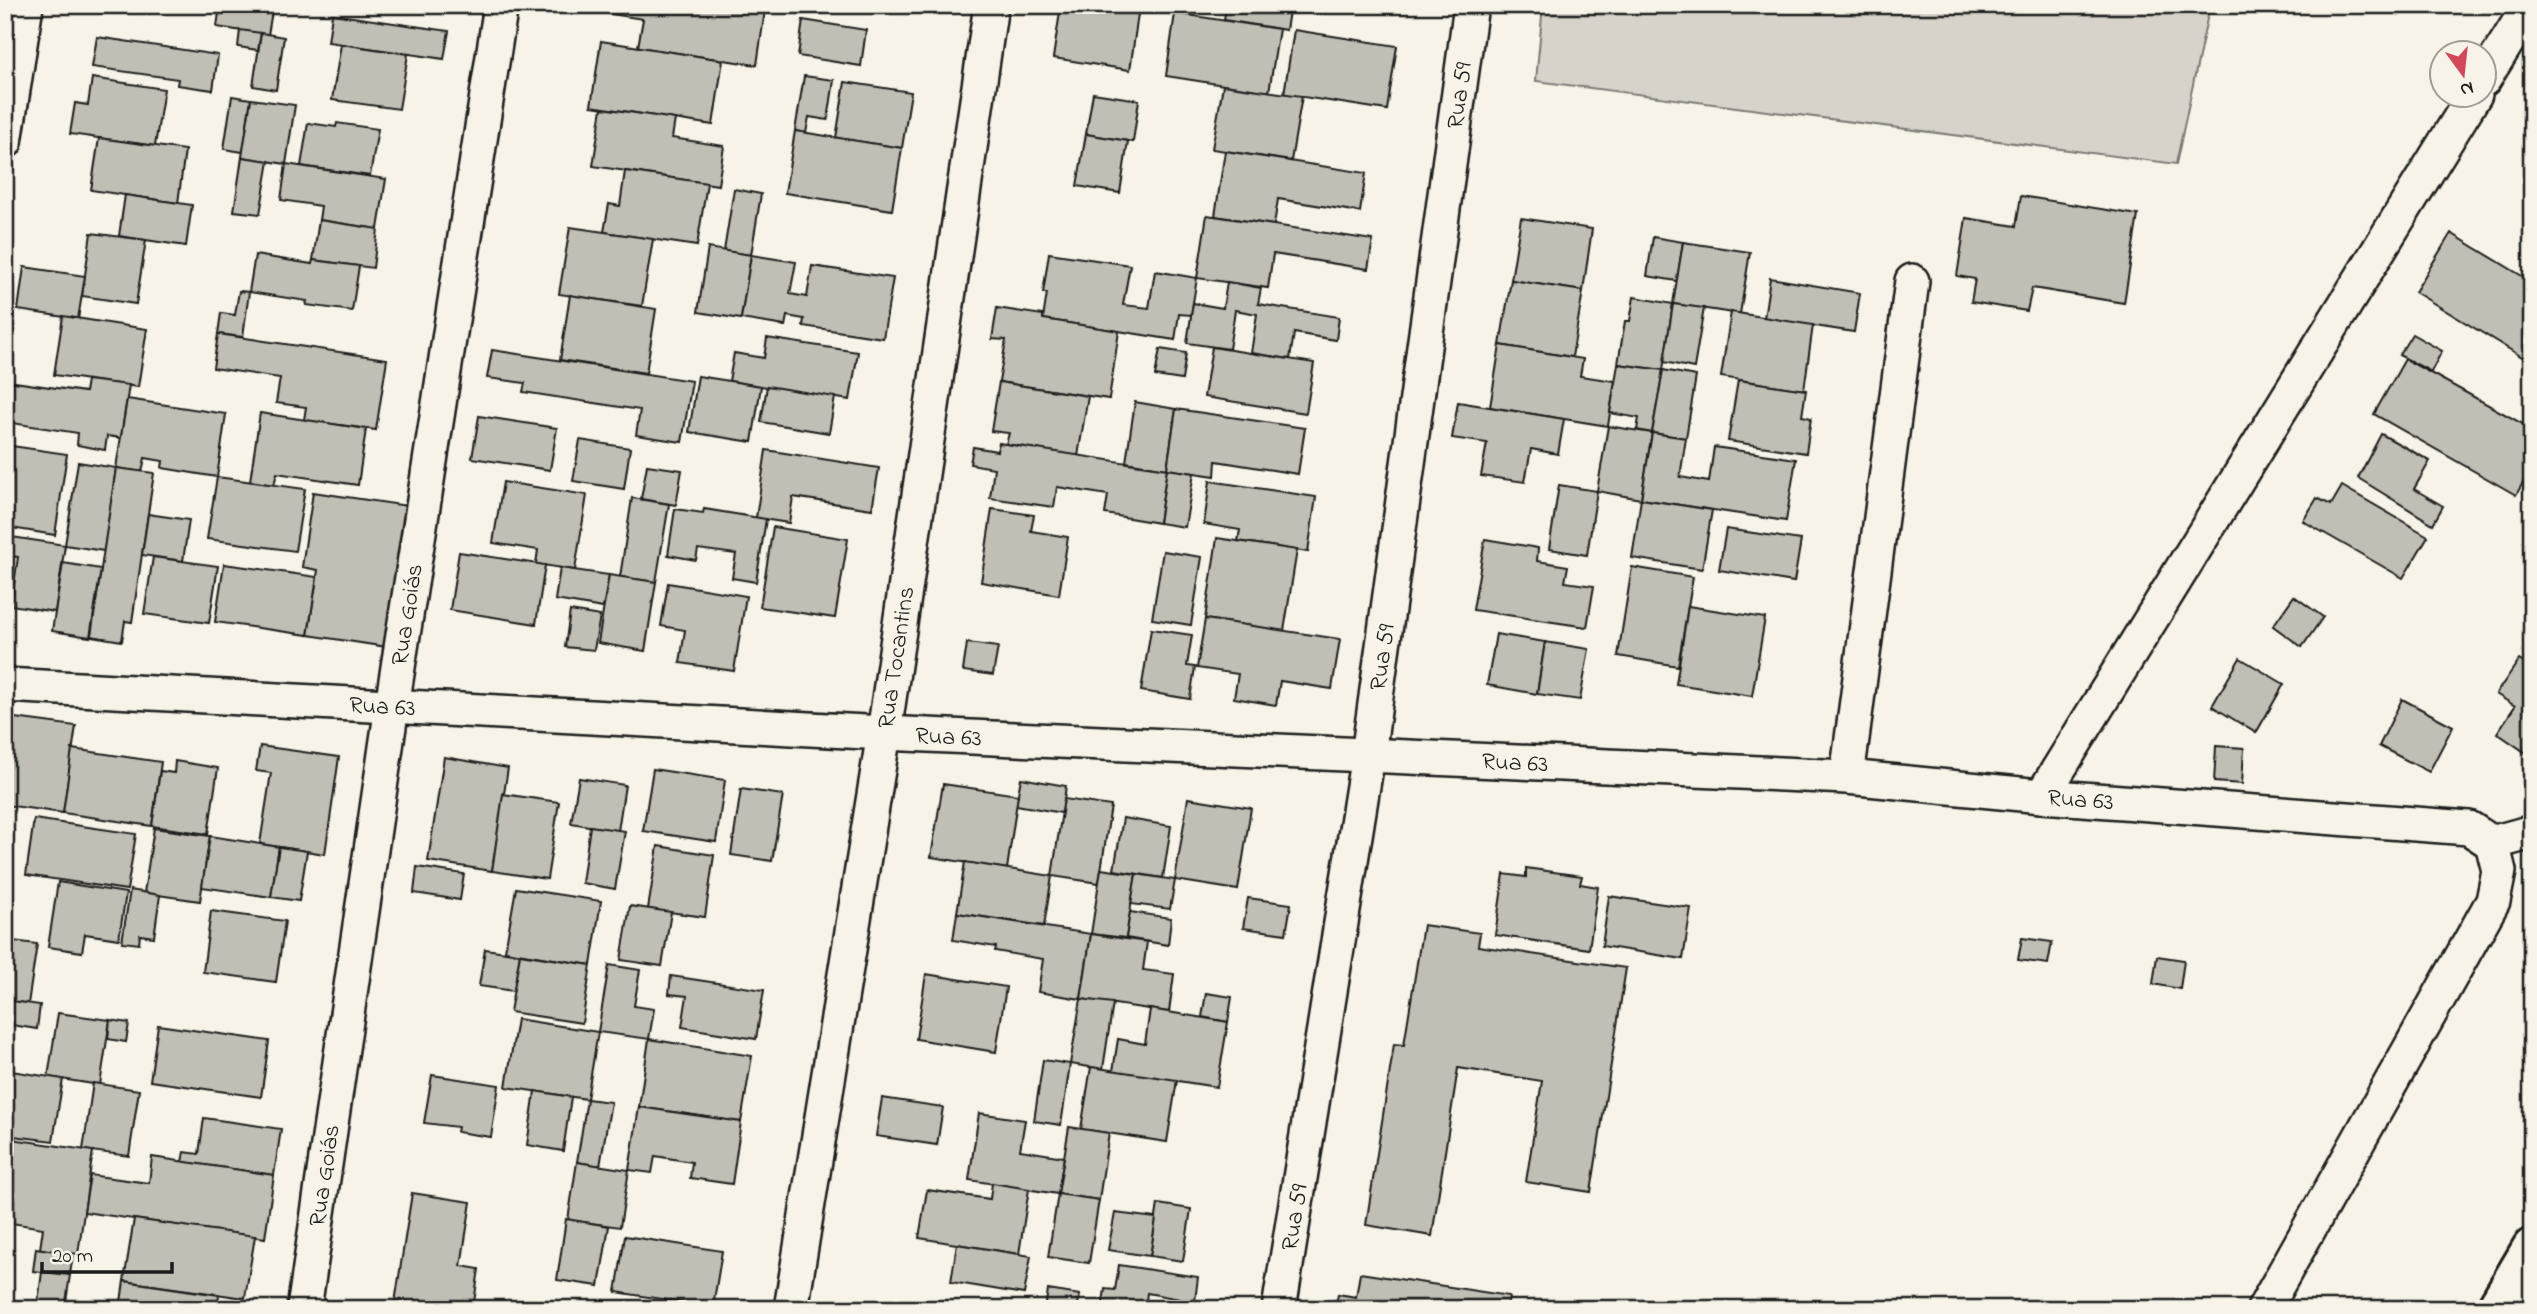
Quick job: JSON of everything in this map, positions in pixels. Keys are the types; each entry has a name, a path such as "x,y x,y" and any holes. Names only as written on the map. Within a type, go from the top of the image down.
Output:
{"main road":[{"path":"2496,1309 2532,1248"}],"street":[{"path":"5,142 26,5"},
{"name":"Rua Goiás","path":"304,1309 392,706 501,5"},
{"name":"Rua Tocantins","path":"791,1309 884,733 991,5"},
{"name":"Rua 59","path":"1279,1309 1368,755 1471,5"},
{"path":"2498,56 2530,5"},
{"path":"2042,796 2466,108"},
{"path":"1847,777 1912,281"},
{"name":"Rua 63","path":"5,685 884,733 1847,777 2042,796 2469,828 2492,843"},
{"path":"2264,1309 2493,901 2499,871 2492,843 2532,832"}],"shaded area":[{"path":"1543,5 2210,5 2176,164 1536,81"}],"building":[{"path":"220,5 273,5 268,35 217,27"},
{"path":"580,5 731,5 765,10 757,65 638,47 643,19 579,9"},
{"path":"1061,5 1139,7 1130,70 1053,58"},
{"path":"1226,5 1290,5 1286,30 1224,20"},
{"path":"1175,13 1279,29 1269,92 1166,76"},
{"path":"332,14 449,31 444,59 328,42"},
{"path":"803,20 866,30 861,66 798,56"},
{"path":"240,30 261,33 258,50 238,47"},
{"path":"1294,30 1397,46 1387,110 1284,94"},
{"path":"261,33 284,37 276,90 253,86"},
{"path":"97,37 218,55 213,90 177,85 178,79 92,67"},
{"path":"601,41 723,60 713,125 591,106"},
{"path":"341,44 408,54 399,109 332,100"},
{"path":"804,76 834,80 828,120 809,117 806,133 795,131"},
{"path":"92,78 164,89 155,146 70,134 75,103 88,105"},
{"path":"845,82 911,92 902,148 836,138"},
{"path":"1223,85 1302,96 1291,161 1212,149"},
{"path":"1093,93 1139,100 1133,142 1086,134"},
{"path":"232,96 251,99 243,152 224,149"},
{"path":"251,99 295,105 286,164 242,157"},
{"path":"602,108 675,119 672,138 724,146 718,185 593,166"},
{"path":"308,123 336,127 337,123 378,129 370,176 301,166"},
{"path":"795,131 902,148 892,210 785,193"},
{"path":"1086,134 1128,141 1120,193 1077,186"},
{"path":"99,138 185,150 178,203 91,190"},
{"path":"1225,151 1366,173 1360,212 1278,199 1274,225 1215,216"},
{"path":"242,157 269,161 260,214 234,211"},
{"path":"286,164 386,179 378,229 319,220 321,206 281,200"},
{"path":"625,171 707,183 697,246 604,232 609,204 620,206"},
{"path":"734,189 761,194 751,255 724,251"},
{"path":"125,195 192,205 186,246 119,236"},
{"path":"2021,196 2138,215 2124,303 2032,288 2027,311 1971,302 1975,279 1957,276 1966,218 2016,226"},
{"path":"1207,215 1373,240 1368,269 1273,254 1268,288 1197,278"},
{"path":"1521,218 1592,229 1583,291 1511,280"},
{"path":"319,220 378,229 373,268 313,260"},
{"path":"570,227 653,239 642,306 559,294"},
{"path":"91,233 146,240 136,304 82,296"},
{"path":"2451,233 2532,282 2532,363 2415,292"},
{"path":"1653,237 1683,242 1677,281 1647,276"},
{"path":"1683,242 1750,252 1740,314 1673,304"},
{"path":"708,248 751,255 741,319 698,312"},
{"path":"1049,253 1130,265 1123,305 1149,308 1155,271 1197,278 1191,315 1179,314 1175,340 1043,319 1047,293 1043,293"},
{"path":"255,255 312,264 313,260 359,266 352,311 306,305 307,301 249,292"},
{"path":"751,255 796,262 790,294 807,297 812,266 893,278 883,338 803,326 804,319 787,316 785,326 741,319"},
{"path":"24,267 85,276 78,319 18,310"},
{"path":"1770,278 1860,293 1854,332 1764,318"},
{"path":"1511,280 1583,291 1572,357 1500,345"},
{"path":"1227,282 1261,288 1258,304 1339,317 1336,340 1294,333 1290,359 1251,353 1257,314 1235,310 1229,349 1187,343 1193,303 1223,308"},
{"path":"239,291 249,292 243,337 218,334 221,313 235,315"},
{"path":"570,295 656,309 646,373 560,360"},
{"path":"1634,297 1673,304 1663,370 1618,364 1625,321 1630,321"},
{"path":"1673,304 1704,308 1694,368 1664,362"},
{"path":"997,308 1043,315 1043,319 1119,331 1109,399 999,382 1006,340 992,339"},
{"path":"1731,312 1813,325 1804,390 1721,377"},
{"path":"63,316 147,329 138,387 54,375"},
{"path":"218,334 387,359 376,430 304,420 306,407 276,403 280,378 213,368"},
{"path":"2412,334 2442,351 2431,372 2399,355"},
{"path":"767,338 858,352 850,400 729,381 734,353 764,358"},
{"path":"1500,345 1583,359 1580,376 1615,381 1608,426 1490,407"},
{"path":"1212,347 1314,363 1306,413 1204,397"},
{"path":"1160,349 1186,353 1182,380 1155,376"},
{"path":"492,350 692,381 682,442 636,435 640,410 523,392 525,383 487,378"},
{"path":"2405,359 2532,429 2532,467 2516,495 2374,414"},
{"path":"1618,364 1663,370 1652,433 1637,430 1639,418 1610,413"},
{"path":"1663,370 1696,376 1686,438 1652,433"},
{"path":"698,376 761,386 752,442 689,432"},
{"path":"87,380 129,385 121,438 107,436 105,450 77,445 78,433 5,422 7,381 85,392"},
{"path":"1738,380 1806,390 1802,416 1811,418 1806,453 1728,441"},
{"path":"999,382 1088,396 1078,456 1006,444 1009,433 991,431"},
{"path":"767,386 835,397 829,433 761,422"},
{"path":"127,399 226,414 217,477 162,468 163,461 145,458 142,472 116,468"},
{"path":"1135,402 1176,409 1167,469 1126,462"},
{"path":"1458,402 1564,419 1558,454 1531,449 1525,482 1481,476 1487,443 1452,438"},
{"path":"1176,409 1305,428 1298,474 1216,461 1215,476 1167,469"},
{"path":"260,413 366,429 358,485 277,473 274,485 250,481"},
{"path":"479,416 557,428 550,470 472,458"},
{"path":"1608,426 1652,433 1641,499 1597,491"},
{"path":"1652,433 1686,438 1680,477 1709,482 1714,447 1796,459 1786,521 1641,499"},
{"path":"2381,434 2430,461 2414,489 2443,506 2433,524 2358,478"},
{"path":"580,440 630,448 624,489 573,481"},
{"path":"999,443 1167,469 1159,523 1105,514 1108,495 1057,487 1054,507 990,498 994,468 970,464 973,447 997,451"},
{"path":"5,445 67,454 55,535 5,527"},
{"path":"766,450 879,468 872,509 793,497 789,523 756,518"},
{"path":"78,462 116,468 104,551 65,545"},
{"path":"647,465 682,470 676,505 641,499"},
{"path":"116,468 154,473 132,622 125,621 122,641 91,636"},
{"path":"1167,469 1194,473 1185,527 1159,523"},
{"path":"217,477 305,489 295,551 207,539"},
{"path":"1210,481 1316,497 1308,552 1238,541 1240,530 1204,524"},
{"path":"503,482 587,495 575,570 536,564 538,550 493,543"},
{"path":"1559,485 1597,491 1587,555 1549,549"},
{"path":"2342,486 2428,536 2403,578 2303,521 2317,498 2331,505"},
{"path":"313,492 408,506 387,647 308,635 318,570 302,567"},
{"path":"632,498 669,504 656,582 620,577"},
{"path":"1641,499 1712,510 1702,569 1632,558"},
{"path":"675,509 703,513 704,509 766,519 756,582 732,578 736,554 698,549 696,560 668,555"},
{"path":"992,509 1034,515 1031,531 1068,537 1059,595 981,582"},
{"path":"148,514 189,520 183,561 142,555"},
{"path":"773,527 848,539 835,618 760,607"},
{"path":"1726,529 1801,540 1794,582 1719,570"},
{"path":"5,536 65,545 55,612 11,605 18,557 5,556"},
{"path":"1217,538 1297,550 1284,631 1205,619"},
{"path":"1485,539 1538,548 1537,561 1568,566 1565,582 1594,586 1587,627 1473,610"},
{"path":"1163,551 1202,557 1191,625 1152,619"},
{"path":"459,552 545,565 536,624 450,610"},
{"path":"153,557 218,566 209,623 144,614"},
{"path":"63,563 101,569 90,637 52,631"},
{"path":"224,564 317,577 308,635 215,622"},
{"path":"1632,567 1693,577 1678,666 1618,656"},
{"path":"560,568 609,575 603,608 555,600"},
{"path":"609,575 656,582 645,651 598,643"},
{"path":"668,583 746,596 734,671 680,663 685,630 661,626"},
{"path":"2294,596 2323,617 2302,647 2273,626"},
{"path":"1688,606 1765,618 1752,696 1676,684"},
{"path":"570,611 600,616 594,650 565,647"},
{"path":"1205,619 1340,639 1332,689 1280,681 1276,705 1234,698 1238,674 1197,668"},
{"path":"1151,629 1192,635 1187,666 1195,667 1190,699 1141,691"},
{"path":"1496,634 1545,642 1537,694 1487,685"},
{"path":"1545,642 1589,649 1580,700 1537,694"},
{"path":"967,643 998,647 993,675 963,671"},
{"path":"2240,658 2284,684 2256,733 2212,706"},
{"path":"2519,660 2532,668 2532,757 2497,733 2515,706 2496,694"},
{"path":"2402,699 2453,726 2429,772 2379,746"},
{"path":"7,717 76,726 63,813 5,805"},
{"path":"260,746 339,757 325,854 260,844 271,773 256,771"},
{"path":"2216,746 2244,748 2242,784 2214,782"},
{"path":"72,749 161,762 152,826 63,813"},
{"path":"444,757 508,768 492,871 428,861"},
{"path":"175,761 218,768 208,834 152,826 160,771 174,773"},
{"path":"653,769 725,780 716,842 643,831"},
{"path":"579,778 625,785 618,831 571,823"},
{"path":"1021,778 1066,786 1062,813 1016,805"},
{"path":"943,784 1018,795 1007,869 931,857"},
{"path":"741,789 783,795 772,861 731,855"},
{"path":"503,794 559,802 547,879 492,871"},
{"path":"1188,798 1251,808 1238,890 1175,880"},
{"path":"1064,799 1111,806 1099,883 1052,876"},
{"path":"1123,818 1171,826 1163,878 1114,870"},
{"path":"34,819 136,834 127,890 26,875"},
{"path":"590,826 625,831 615,889 582,883"},
{"path":"154,828 210,836 200,901 144,893"},
{"path":"210,836 279,847 271,897 202,887"},
{"path":"658,846 714,855 705,917 648,909"},
{"path":"279,847 307,851 299,901 271,897"},
{"path":"965,862 1052,876 1044,926 957,913"},
{"path":"417,867 464,874 460,900 414,893"},
{"path":"1526,868 1582,876 1580,884 1598,887 1589,949 1495,935 1504,874 1526,877"},
{"path":"1101,869 1136,874 1126,938 1091,934"},
{"path":"1136,874 1175,880 1170,909 1131,904"},
{"path":"58,882 126,893 119,939 85,934 82,952 48,947"},
{"path":"516,888 601,901 591,965 505,951"},
{"path":"130,890 160,895 154,937 140,935 139,944 122,942"},
{"path":"1609,896 1691,908 1683,959 1602,946"},
{"path":"1248,898 1291,904 1286,934 1243,928"},
{"path":"630,906 671,912 662,966 621,960"},
{"path":"211,911 285,921 276,982 203,972"},
{"path":"1130,912 1171,918 1168,945 1126,938"},
{"path":"957,913 1091,934 1081,999 1038,992 1043,959 953,940"},
{"path":"1423,925 1480,933 1478,946 1626,968 1591,1192 1526,1182 1542,1081 1458,1068 1432,1236 1366,1225 1394,1044 1404,1045"},
{"path":"1091,934 1147,942 1143,970 1174,974 1169,1012 1081,999"},
{"path":"2022,938 2052,942 2048,964 2018,960"},
{"path":"5,940 37,944 28,1004 5,1000"},
{"path":"485,949 520,954 514,991 479,986"},
{"path":"520,954 591,965 582,1023 510,1012"},
{"path":"2157,956 2184,960 2180,989 2153,984"},
{"path":"609,965 640,970 634,1006 654,1009 649,1039 598,1032"},
{"path":"926,974 1006,987 996,1052 916,1039"},
{"path":"671,976 764,990 756,1039 682,1027 687,996 669,994"},
{"path":"1206,993 1232,997 1228,1022 1202,1017"},
{"path":"1081,999 1113,1003 1103,1069 1070,1064"},
{"path":"5,1000 40,1005 37,1029 5,1024"},
{"path":"1150,1009 1228,1022 1217,1087 1113,1071 1118,1039 1145,1044"},
{"path":"58,1013 110,1020 100,1085 48,1077"},
{"path":"517,1019 598,1032 587,1099 506,1087"},
{"path":"110,1020 129,1023 126,1042 108,1039"},
{"path":"158,1025 269,1041 261,1097 150,1081"},
{"path":"649,1039 752,1056 741,1122 639,1107"},
{"path":"1043,1060 1070,1064 1061,1125 1034,1121"},
{"path":"1091,1067 1177,1080 1167,1142 1081,1129"},
{"path":"5,1070 63,1079 53,1141 5,1135"},
{"path":"432,1075 499,1085 491,1137 457,1132 458,1127 424,1123"},
{"path":"93,1083 139,1090 129,1156 83,1150"},
{"path":"535,1091 571,1097 563,1151 527,1145"},
{"path":"882,1098 943,1107 937,1145 876,1136"},
{"path":"587,1099 611,1102 600,1166 577,1162"},
{"path":"639,1107 741,1122 732,1184 690,1178 692,1162 655,1156 652,1173 629,1170"},
{"path":"979,1113 1025,1120 1020,1150 1064,1157 1058,1194 969,1180"},
{"path":"204,1118 281,1129 274,1175 182,1162 184,1152 199,1154"},
{"path":"1069,1127 1109,1133 1099,1200 1058,1194"},
{"path":"5,1138 93,1151 78,1254 40,1249 43,1228 5,1222"},
{"path":"152,1157 274,1175 265,1238 84,1212 90,1175 149,1183"},
{"path":"577,1162 629,1170 620,1227 568,1220"},
{"path":"992,1183 1029,1189 1019,1254 919,1238 927,1190 990,1199"},
{"path":"412,1193 471,1202 461,1266 479,1269 473,1309 394,1309"},
{"path":"1058,1194 1099,1200 1089,1263 1048,1257"},
{"path":"1158,1204 1191,1209 1183,1261 1150,1256"},
{"path":"1115,1213 1156,1218 1150,1256 1108,1250"},
{"path":"134,1219 255,1236 245,1298 124,1281"},
{"path":"566,1219 609,1226 599,1286 557,1280"},
{"path":"625,1236 722,1251 713,1307 616,1292"},
{"path":"957,1244 1031,1256 1024,1294 951,1282"},
{"path":"36,1248 73,1254 70,1275 33,1271"},
{"path":"5,1265 12,1266 6,1309 5,1309"},
{"path":"1119,1265 1198,1277 1194,1309 1178,1309 1180,1299 1147,1293 1145,1309 1102,1309 1105,1289 1115,1290"},
{"path":"42,1272 70,1275 65,1309 37,1309"},
{"path":"1360,1273 1509,1296 1507,1309 1335,1309 1338,1294 1356,1297"},
{"path":"124,1281 219,1295 217,1309 120,1309"},
{"path":"1048,1290 1080,1295 1077,1309 1045,1309"},
{"path":"669,1300 713,1307 725,1309 667,1309"}]}
